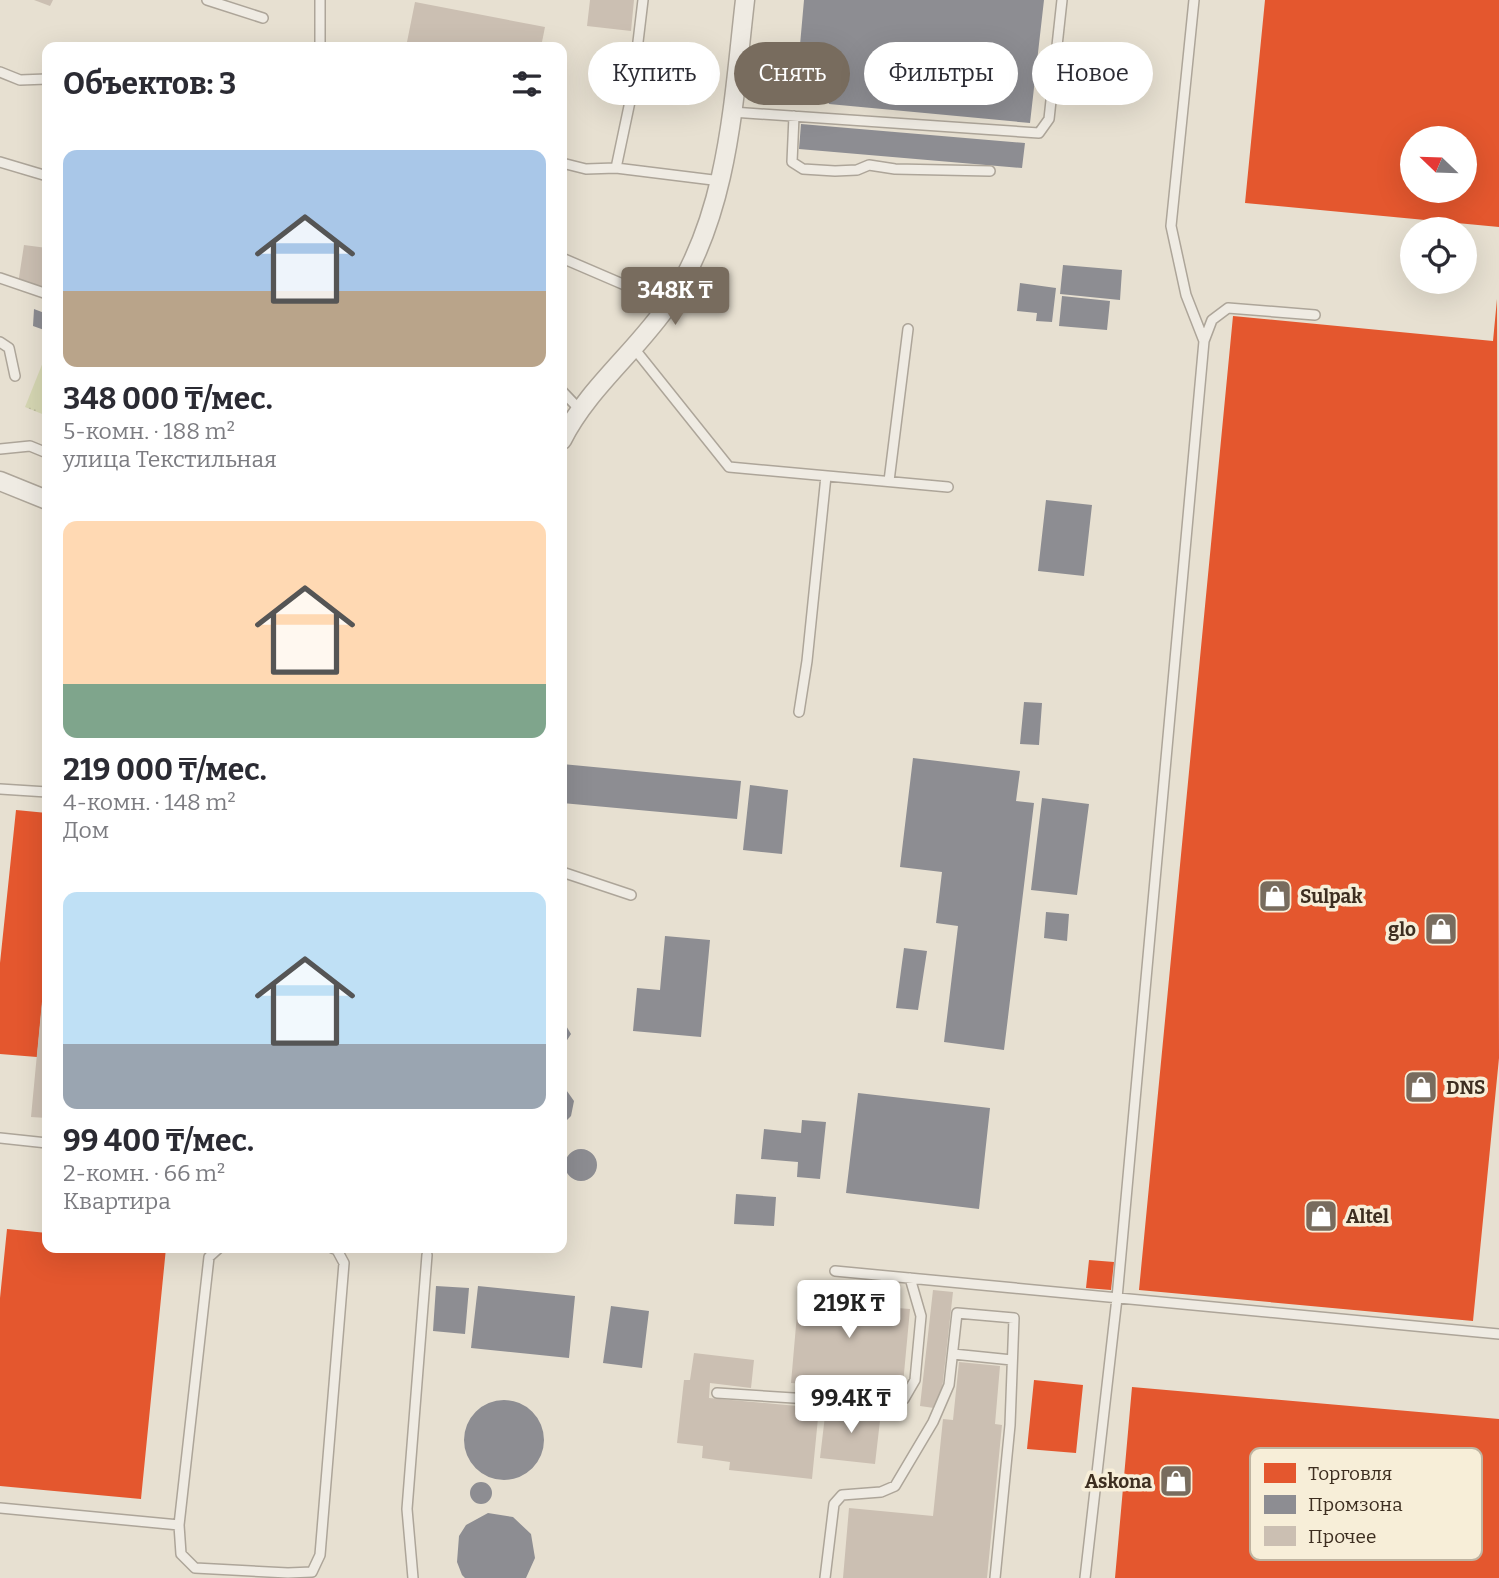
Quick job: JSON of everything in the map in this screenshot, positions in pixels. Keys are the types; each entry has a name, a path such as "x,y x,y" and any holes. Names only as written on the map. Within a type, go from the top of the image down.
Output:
{"street":[{"path":"567,432 581,411 669,304 698,256 721,181 745,0"},
{"path":"0,481 42,498"}],"lane":[{"path":"207,0 262,18"},
{"path":"320,0 320,42"},
{"path":"616,168 632,92 643,0"},
{"path":"732,111 1039,133 1049,119 1062,0"},
{"path":"1194,0 1171,226 1186,295 1204,341"},
{"path":"0,72 20,80 42,79"},
{"path":"793,116 792,162 803,169 857,170 869,165 895,169 990,170"},
{"path":"0,162 42,175"},
{"path":"567,164 586,169 616,168 721,181"},
{"path":"567,260 669,304"},
{"path":"0,278 42,292"},
{"path":"1085,1578 1117,1298 1204,341 1212,320 1228,308 1315,315"},
{"path":"889,481 908,329"},
{"path":"0,342 9,348 15,376"},
{"path":"633,347 729,467 948,487"},
{"path":"567,396 581,411"},
{"path":"0,449 30,446 42,451"},
{"path":"799,712 807,661 826,476"},
{"path":"0,789 42,792"},
{"path":"567,874 631,895"},
{"path":"0,1138 42,1142"},
{"path":"213,1253 209,1257 179,1525 181,1554 195,1568 288,1573 312,1572 320,1555 344,1263 339,1253"},
{"path":"413,1578 407,1509 427,1255"},
{"path":"835,1271 1499,1335"},
{"path":"717,1393 888,1404 904,1399 915,1380 921,1316 910,1278"},
{"path":"825,1578 834,1504 842,1495 881,1492 895,1486 933,1422 949,1385 957,1312 1014,1318 995,1578"},
{"path":"953,1354 1012,1360"},
{"path":"0,1508 179,1525"}],"green space":[{"path":"42,364 42,414 25,407"}],"building: Торговля":[{"path":"1265,0 1499,0 1499,227 1477,225 1477,217 1400,218 1245,203"},
{"path":"1497,299 1499,1058 1473,1321 1139,1290 1233,316 1493,341"},
{"path":"16,810 42,813 42,1004 37,1057 0,1054 0,963"},
{"path":"7,1229 42,1232 42,1253 166,1253 141,1499 0,1486 0,1298"},
{"path":"1089,1260 1114,1262 1111,1290 1086,1288"},
{"path":"1034,1380 1083,1385 1076,1453 1027,1449"},
{"path":"1132,1387 1499,1419 1499,1578 1115,1578"}],"building: Промзона":[{"path":"804,0 1044,0 1039,42 1032,42 1030,123 840,105 850,105 850,42 800,42"},
{"path":"801,124 1025,143 1022,168 799,149"},
{"path":"1063,265 1122,270 1120,300 1060,294"},
{"path":"1020,283 1056,288 1052,322 1036,321 1037,313 1017,311"},
{"path":"1062,296 1110,301 1107,330 1059,326"},
{"path":"34,309 42,312 42,329 33,326"},
{"path":"1046,500 1092,505 1084,576 1038,571"},
{"path":"1024,702 1042,703 1039,745 1020,744"},
{"path":"913,758 1020,771 1016,801 1034,803 1004,1050 944,1042 958,926 936,923 942,872 900,867"},
{"path":"567,764 741,781 737,819 567,803"},
{"path":"750,785 788,790 782,854 743,850"},
{"path":"1042,798 1089,804 1077,895 1031,890"},
{"path":"1046,912 1069,914 1067,941 1044,938"},
{"path":"665,936 710,940 701,1037 633,1031 637,988 660,990"},
{"path":"904,948 927,951 918,1010 896,1008"},
{"path":"567,1091 574,1101 571,1116 567,1120"},
{"path":"858,1093 990,1108 979,1209 846,1193"},
{"path":"802,1120 826,1122 820,1179 797,1177 798,1162 761,1159 764,1129 801,1133"},
{"path":"575,1151 587,1151 595,1159 595,1171 587,1179 575,1179 567,1171 567,1159"},
{"path":"736,1194 776,1197 774,1226 734,1224"},
{"path":"436,1286 469,1288 465,1334 433,1331"},
{"path":"478,1286 575,1296 569,1358 471,1348"},
{"path":"611,1306 649,1311 642,1368 603,1363"},
{"path":"504,1400 519,1403 532,1412 541,1425 544,1440 541,1455 532,1468 519,1477 504,1480 489,1477 476,1468 467,1455 464,1440 467,1425 476,1412 489,1403"},
{"path":"481,1482 489,1485 492,1493 489,1501 481,1504 473,1501 470,1493 473,1485"},
{"path":"488,1513 513,1517 531,1534 535,1558 526,1578 465,1578 462,1575 457,1562 459,1536 466,1525"}],"building: Прочее":[{"path":"34,0 53,0 50,6"},
{"path":"590,0 634,0 631,31 587,26"},
{"path":"415,2 545,27 542,42 407,42"},
{"path":"24,245 42,247 42,287 18,284"},
{"path":"42,1002 42,1118 31,1117"},
{"path":"846,1288 886,1291 885,1307 910,1309 903,1384 879,1382 878,1390 791,1383 799,1291 845,1294"},
{"path":"933,1290 953,1292 942,1390 934,1408 920,1406"},
{"path":"694,1353 754,1360 751,1388 710,1383 709,1398 819,1408 812,1479 729,1470 730,1462 702,1458 703,1446 677,1443 684,1380 690,1380"},
{"path":"959,1362 1000,1366 995,1424 1002,1425 987,1578 843,1578 849,1508 933,1516 943,1419 953,1420"},
{"path":"826,1407 881,1412 875,1464 820,1458"}],"place":[{"name":"Sulpak","path":"1275,896"},
{"name":"glo","path":"1441,929"},
{"name":"DNS","path":"1421,1087"},
{"name":"Altel","path":"1321,1216"},
{"name":"Askona","path":"1176,1481"}]}
